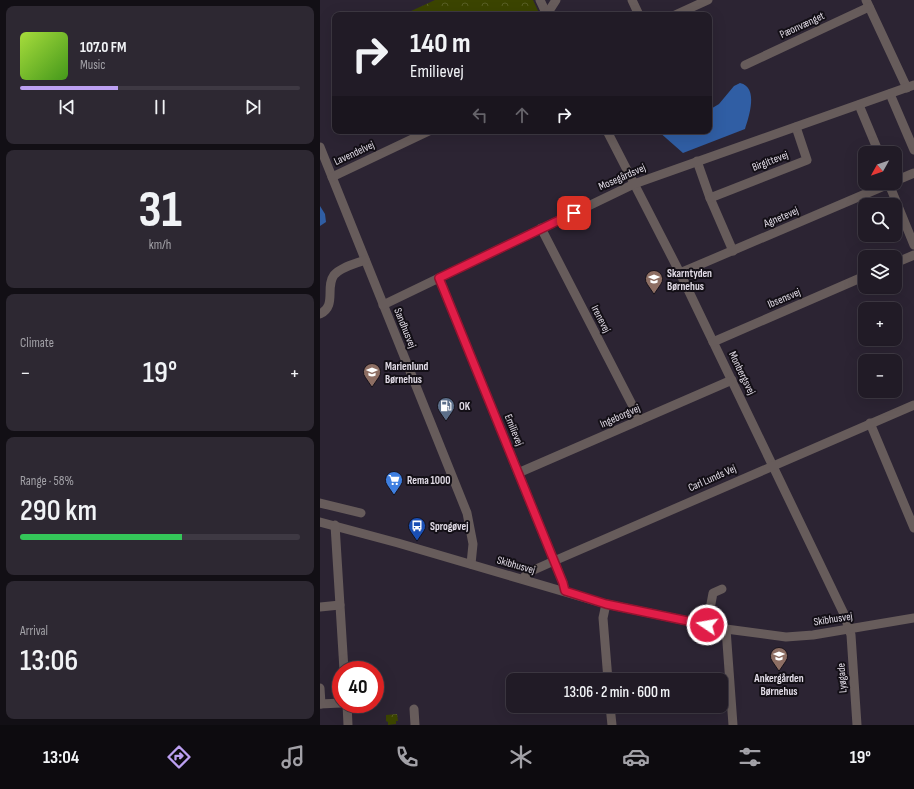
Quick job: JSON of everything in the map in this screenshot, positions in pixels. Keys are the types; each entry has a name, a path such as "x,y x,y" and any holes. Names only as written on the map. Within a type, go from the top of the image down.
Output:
{"street":[{"path":"540,0 546,12"},
{"path":"549,12 556,0"},
{"path":"632,0 638,12"},
{"path":"682,12 708,0"},
{"path":"868,4 910,87"},
{"name":"Pæonvænget","path":"745,65 868,4"},
{"name":"Mosegårdsvej","path":"383,305 634,184 910,87"},
{"path":"890,94 914,150"},
{"path":"858,105 876,146"},
{"name":"Birgittevej","path":"710,198 807,160 796,127"},
{"name":"Lavendelvej","path":"332,177 423,134"},
{"name":"Monbergsvej","path":"609,134 732,380 844,614 849,629"},
{"name":"Sandhusvej","path":"320,147 468,513 473,544 471,564"},
{"path":"697,161 710,198 732,251"},
{"name":"Agnetevej","path":"902,178 914,173"},
{"name":"Agnetevej","path":"680,274 876,190"},
{"path":"894,190 914,245"},
{"name":"Irenevej","path":"541,228 640,420"},
{"path":"902,260 914,255"},
{"path":"320,314 327,308 330,302 330,282 334,275 339,270 365,260"},
{"name":"Emilievej","path":"439,278 565,591"},
{"name":"Ibsensvej","path":"713,342 858,279"},
{"name":"Ingeborgvej","path":"518,473 732,380"},
{"name":"Carl Lunds Vej","path":"523,579 527,573 914,404"},
{"path":"870,423 914,528"},
{"path":"320,503 361,513"},
{"name":"Skibhusvej","path":"320,522 471,564 606,604 726,629 786,637 813,635 914,618"},
{"path":"334,525 343,661"},
{"path":"707,625 713,593 722,589"},
{"path":"606,604 603,618 607,673"},
{"path":"320,607 340,605"},
{"path":"726,629 733,725"},
{"name":"Lyøgade","path":"849,629 851,635 858,725"},
{"path":"320,688 320,704 332,703"},
{"path":"414,709 415,725"},
{"path":"347,713 348,725"},
{"path":"611,713 612,725"}],"green space":[{"path":"435,0 533,0 539,12 409,12"},
{"path":"397,714 398,721 396,721 396,724 388,725 386,715"}],"water":[{"path":"740,83 746,86 751,96 749,117 745,129 683,153 661,134 712,134 712,108 719,104 734,86"},
{"path":"320,206 325,214 326,222 320,226"}],"place":[{"name":"Skarntyden Børnehus","path":"654,294"},
{"name":"Marienlund Børnehus","path":"372,387"},
{"name":"OK","path":"446,421"},
{"name":"Rema 1000","path":"394,495"},
{"name":"Sprogøvej","path":"417,541"},
{"name":"Ankergården Børnehus","path":"779,671"}],"route":[{"path":"574,213 439,278 565,591 606,604 707,625"}]}
